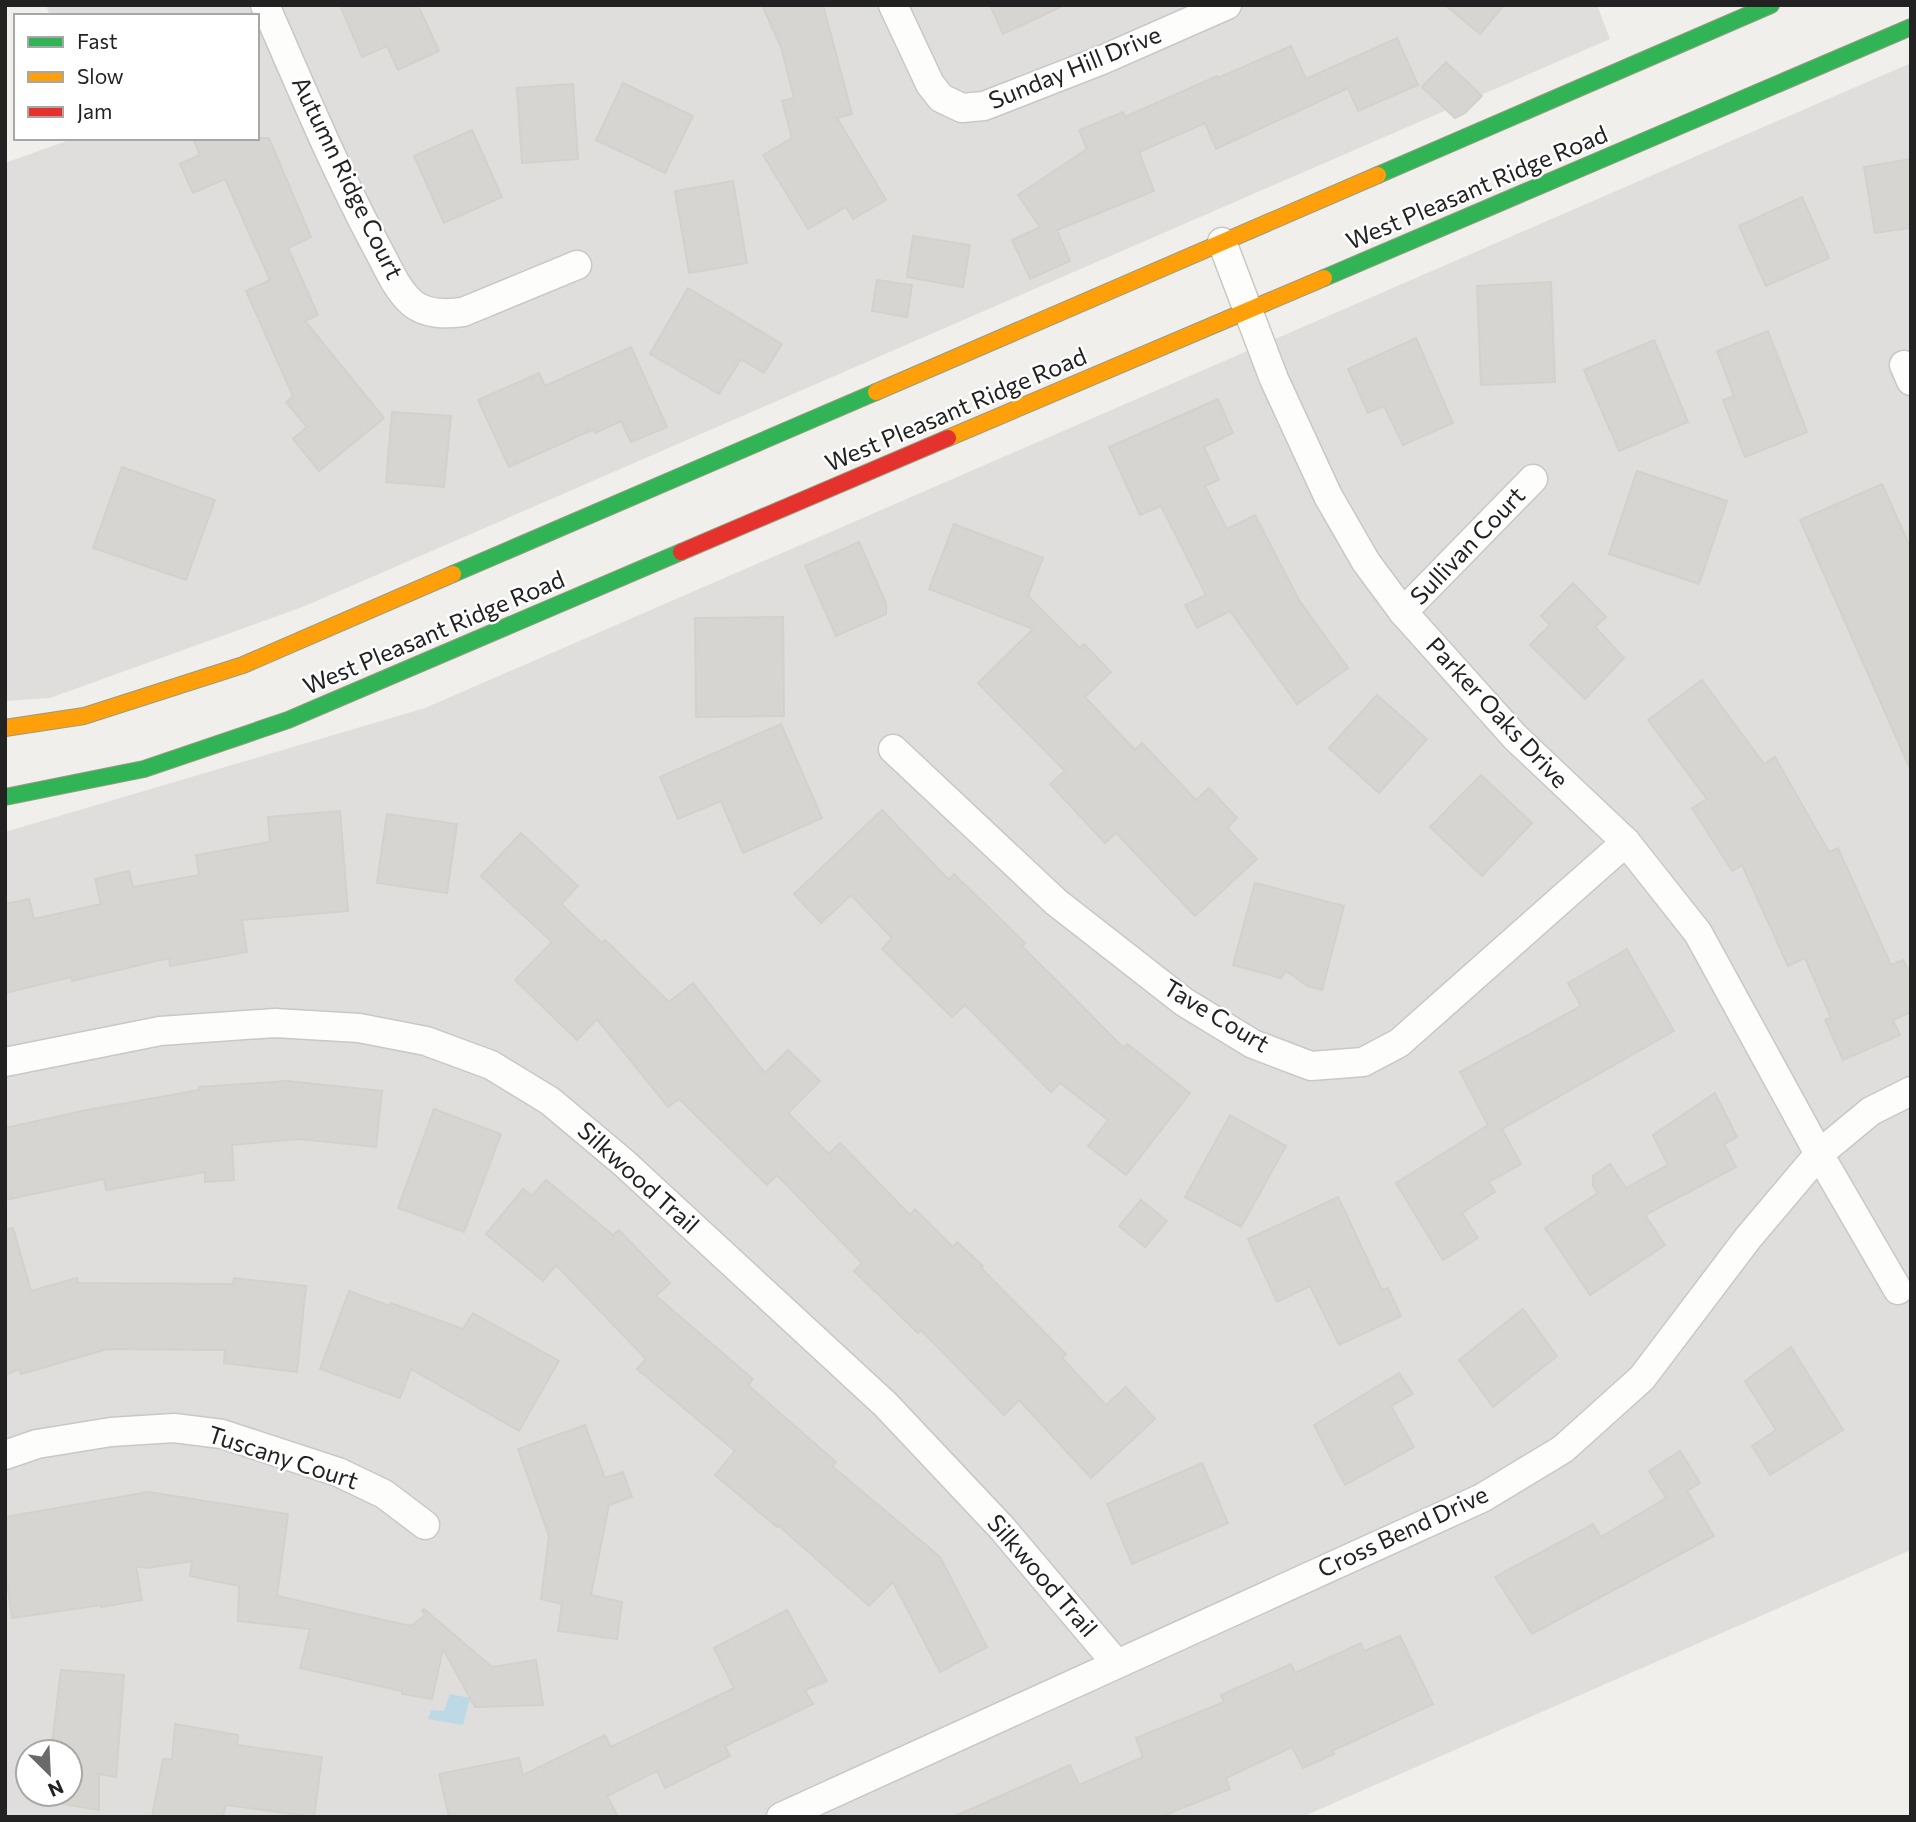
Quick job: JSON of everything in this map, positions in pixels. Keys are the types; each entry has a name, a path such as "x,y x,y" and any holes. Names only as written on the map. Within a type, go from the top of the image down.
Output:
{"main road":[{"name":"West Pleasant Ridge Road","path":"5,728 84,716 243,665 1771,5"},
{"name":"West Pleasant Ridge Road","path":"5,797 144,769 288,720 1911,27"}],"street":[{"name":"Autumn Ridge Court","path":"265,5 351,199 397,284 412,303 423,309 446,314 463,312 577,265"},
{"name":"Sunday Hill Drive","path":"893,5 930,84 941,98 962,108 984,106 1114,55 1227,5"},
{"name":"Parker Oaks Drive","path":"1222,242 1274,379 1328,496 1366,562 1404,612 1515,737 1626,842 1698,933 1819,1154 1898,1290"},
{"name":"Sullivan Court","path":"1404,612 1533,479"},
{"name":"Tave Court","path":"893,749 1056,902 1184,1002 1253,1044 1311,1066 1363,1062 1399,1044 1626,842"},
{"name":"Silkwood Trail","path":"5,1062 160,1031 275,1023 359,1028 426,1041 491,1065 550,1101 624,1163 886,1405 1001,1527 1116,1663"},
{"name":"Cross Bend Drive","path":"781,1817 1482,1498 1563,1449 1642,1378 1748,1238 1819,1154 1871,1111 1911,1091"},
{"name":"Tuscany Court","path":"5,1455 37,1444 111,1432 174,1428 222,1434 338,1472 384,1494 425,1525"}],"shaded area":[{"path":"46,5 1597,5 1610,39 305,606 50,698 5,701 5,163 69,140 259,140 259,14 49,14"},
{"path":"1911,63 1911,1550 1302,1817 5,1817 5,832 425,708"}],"water":[{"path":"450,1694 470,1698 463,1725 428,1719 431,1710 444,1711"}],"building":[{"path":"340,5 418,5 439,51 398,70 387,46 362,57"},
{"path":"762,5 823,5 852,114 837,118 886,200 853,219 846,207 808,229 763,155 792,138 782,101 794,98 781,47"},
{"path":"990,5 1065,5 1003,34"},
{"path":"1445,5 1504,5 1480,34"},
{"path":"1397,38 1418,85 1358,111 1348,88 1216,149 1205,123 1139,152 1154,191 1057,230 1070,261 1030,279 1012,240 1040,227 1018,195 1087,149 1079,130 1123,112 1125,117 1291,46 1306,79"},
{"path":"1446,62 1482,96 1465,113 1455,118 1422,87"},
{"path":"623,83 693,116 665,173 596,140"},
{"path":"573,84 578,159 522,163 517,88"},
{"path":"472,130 502,197 444,223 414,156"},
{"path":"269,138 311,237 288,248 318,315 305,321 384,418 319,471 293,439 307,427 286,402 293,396 246,291 270,280 225,179 193,193 180,164 200,155 194,140"},
{"path":"1911,159 1911,228 1875,233 1864,167"},
{"path":"733,181 747,263 689,273 675,191"},
{"path":"1802,197 1829,258 1766,286 1739,226"},
{"path":"913,236 970,245 963,287 907,277"},
{"path":"877,280 912,285 907,317 872,311"},
{"path":"1551,282 1555,382 1481,385 1477,286"},
{"path":"688,288 782,344 764,373 741,359 719,394 650,354"},
{"path":"1768,331 1807,432 1745,457 1723,400 1734,396 1717,351"},
{"path":"1416,338 1453,423 1403,445 1384,406 1368,413 1348,369"},
{"path":"1654,340 1688,422 1619,451 1584,370"},
{"path":"631,347 667,427 631,442 621,421 595,433 594,429 509,467 478,400 539,373 545,386"},
{"path":"1218,399 1233,433 1204,447 1219,480 1205,486 1227,529 1255,515 1299,600 1348,668 1297,704 1230,611 1197,628 1185,605 1206,595 1161,506 1140,515 1109,447"},
{"path":"392,412 451,416 444,487 386,482"},
{"path":"122,467 215,500 186,580 93,548"},
{"path":"1637,471 1727,501 1699,584 1609,554"},
{"path":"1882,484 1911,549 1911,771 1800,520"},
{"path":"954,524 1043,558 1028,596 1080,648 1084,644 1111,672 1085,697 1135,750 1142,743 1196,800 1209,788 1237,818 1227,828 1257,859 1195,916 1116,833 1105,843 1050,784 1065,771 978,683 1033,629 929,589"},
{"path":"859,542 886,603 886,614 836,636 805,566"},
{"path":"1573,583 1606,617 1595,627 1624,658 1585,699 1530,645 1550,625 1541,616"},
{"path":"783,617 784,716 696,717 695,618"},
{"path":"1702,680 1764,764 1775,757 1829,852 1838,848 1891,965 1903,960 1911,976 1911,1012 1893,1020 1900,1035 1843,1060 1825,1020 1831,1018 1805,958 1788,966 1742,865 1732,871 1692,808 1707,799 1648,720"},
{"path":"1377,695 1427,739 1379,793 1329,748"},
{"path":"781,724 822,818 743,853 721,801 678,819 660,777"},
{"path":"1481,775 1532,823 1482,876 1430,827"},
{"path":"882,810 949,880 954,874 1025,943 1022,946 1124,1048 1127,1044 1190,1093 1126,1175 1088,1146 1108,1120 1060,1083 1051,1092 965,1005 952,1017 882,949 892,938 851,895 821,923 794,894"},
{"path":"340,811 348,911 242,920 247,952 170,966 169,958 72,981 71,977 5,993 5,904 29,899 34,919 101,904 95,879 129,871 133,887 199,875 196,855 270,842 268,817"},
{"path":"387,814 457,824 447,893 377,883"},
{"path":"521,833 578,886 561,904 602,943 605,940 669,1002 693,983 765,1073 788,1050 820,1081 788,1113 829,1154 840,1143 910,1215 915,1209 953,1247 957,1242 1066,1354 1062,1358 1106,1405 1126,1387 1155,1419 1091,1478 1019,1400 1004,1415 921,1330 918,1333 854,1271 862,1263 777,1175 767,1185 679,1099 668,1107 597,1019 577,1040 515,980 552,942 481,876"},
{"path":"1255,883 1344,906 1322,990 1308,986 1286,971 1281,978 1233,965"},
{"path":"1627,949 1674,1031 1502,1129 1521,1164 1489,1182 1495,1192 1462,1213 1478,1238 1443,1260 1396,1183 1488,1125 1460,1072 1581,1006 1568,983"},
{"path":"287,1081 382,1091 376,1147 299,1139 232,1145 234,1180 205,1182 205,1172 106,1190 104,1179 5,1200 5,1128 199,1090 199,1087"},
{"path":"1715,1093 1737,1137 1724,1144 1736,1167 1645,1215 1665,1245 1590,1295 1545,1228 1598,1193 1593,1186 1593,1176 1610,1164 1626,1188 1668,1165 1653,1135"},
{"path":"434,1109 501,1134 464,1232 398,1208"},
{"path":"1230,1115 1286,1146 1241,1227 1185,1197"},
{"path":"546,1180 613,1235 619,1230 670,1283 656,1296 753,1379 748,1385 836,1462 832,1466 940,1557 987,1647 940,1672 893,1582 869,1606 778,1525 777,1527 715,1475 735,1451 637,1369 646,1359 556,1265 543,1281 486,1234 523,1189 532,1196"},
{"path":"1338,1197 1382,1290 1388,1288 1401,1316 1339,1345 1310,1286 1277,1302 1248,1239"},
{"path":"1141,1200 1167,1221 1145,1247 1119,1226"},
{"path":"13,1228 31,1291 77,1278 78,1283 233,1284 234,1278 306,1286 297,1372 224,1363 225,1350 107,1349 21,1374 19,1369 5,1375 5,1229"},
{"path":"349,1291 463,1329 473,1313 559,1361 519,1431 411,1369 400,1398 320,1369"},
{"path":"1523,1309 1557,1356 1493,1407 1459,1360"},
{"path":"1791,1347 1843,1430 1770,1475 1752,1446 1776,1430 1745,1381"},
{"path":"1399,1373 1413,1394 1391,1406 1414,1447 1345,1485 1314,1425"},
{"path":"585,1425 605,1478 623,1472 632,1497 609,1505 591,1595 622,1602 617,1639 558,1631 562,1604 541,1599 549,1536 518,1449"},
{"path":"1680,1451 1700,1483 1687,1491 1714,1536 1532,1634 1495,1577 1593,1524 1601,1537 1666,1498 1649,1471"},
{"path":"1202,1463 1228,1523 1132,1564 1107,1504"},
{"path":"148,1492 288,1514 277,1596 411,1626 425,1615 422,1610 424,1609 492,1667 536,1660 543,1705 475,1707 443,1649 432,1699 300,1668 310,1629 238,1621 239,1586 190,1576 192,1561 147,1568 136,1566 142,1600 12,1618 5,1567 5,1517"},
{"path":"787,1610 827,1681 805,1690 813,1704 725,1746 730,1756 665,1788 657,1771 607,1796 618,1817 449,1817 439,1774 519,1758 523,1775 605,1735 611,1747 734,1688 714,1648"},
{"path":"1400,1636 1433,1704 1332,1751 1334,1754 1303,1768 1292,1747 1226,1778 1230,1789 1160,1817 953,1817 1070,1765 1079,1785 1143,1757 1136,1738 1224,1702 1221,1695 1291,1664 1295,1673 1361,1643 1364,1651"},
{"path":"61,1670 124,1675 116,1777 99,1774 99,1810 84,1807 84,1738 53,1738"},
{"path":"175,1724 238,1735 237,1745 322,1757 314,1817 226,1805 223,1817 152,1817 163,1759 172,1759"}],"traffic: fast":[{"path":"1378,175 1771,5"},
{"path":"1324,278 1911,27"},
{"path":"453,574 876,392"},
{"path":"5,797 144,769 288,720 681,552"}],"traffic: slow":[{"path":"876,392 1378,175"},
{"path":"948,438 1324,278"},
{"path":"5,728 84,716 243,665 453,574"}],"traffic: jam":[{"path":"681,552 948,438"}]}
